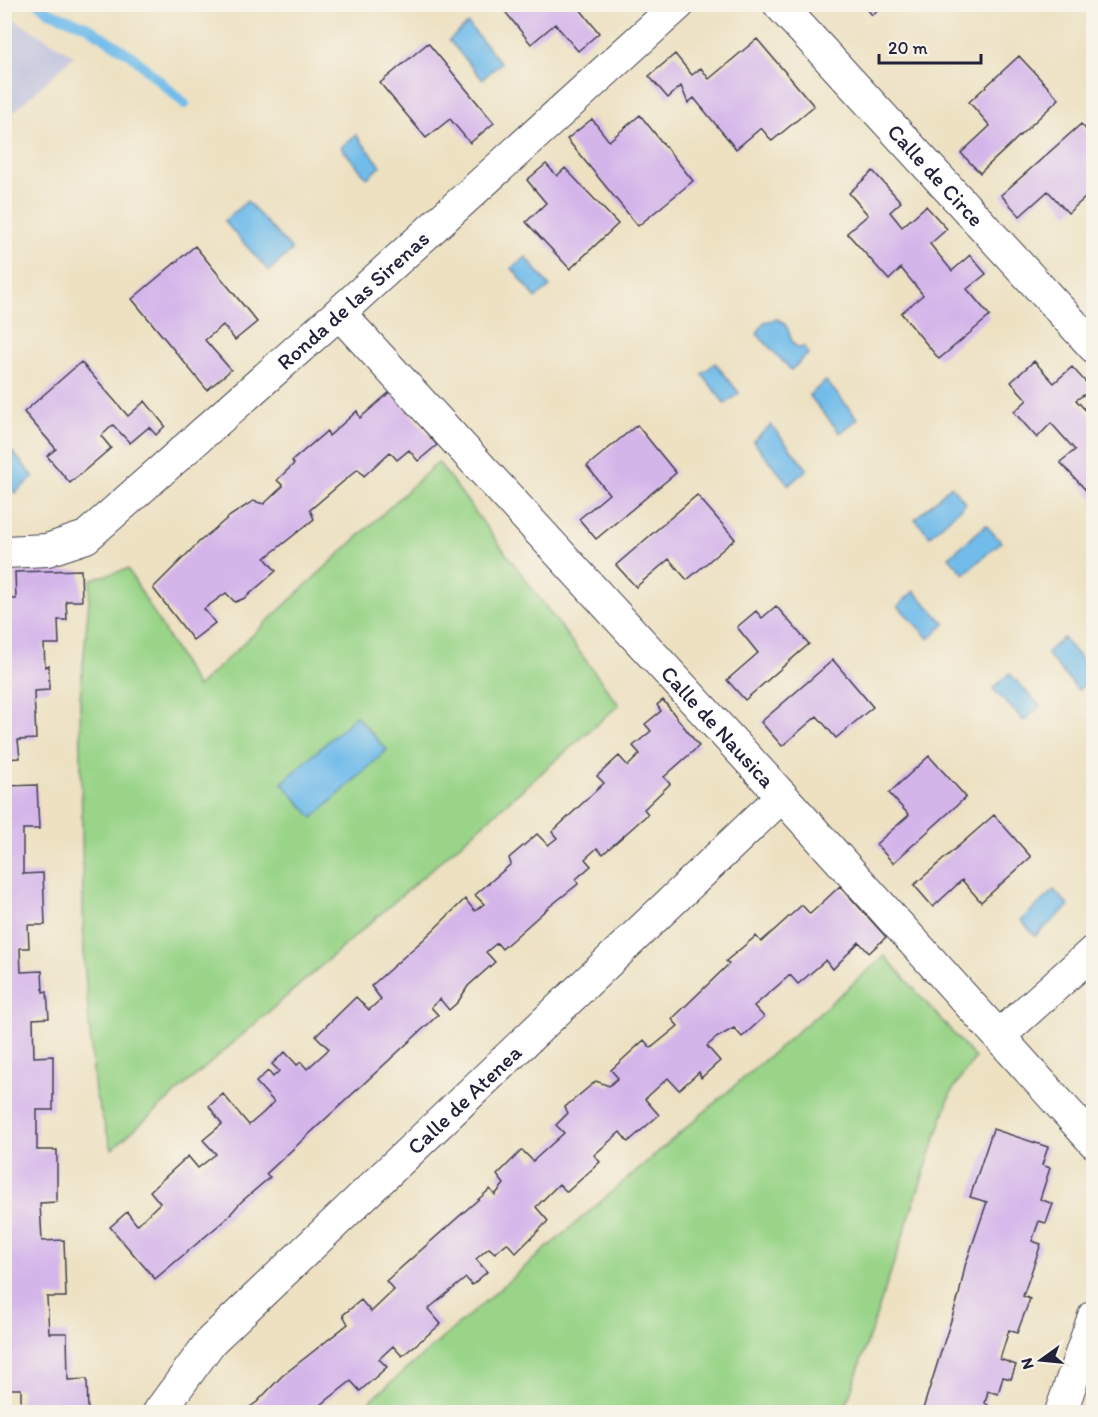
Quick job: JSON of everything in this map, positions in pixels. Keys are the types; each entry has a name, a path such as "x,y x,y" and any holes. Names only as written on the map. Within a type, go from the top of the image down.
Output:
{"street":[{"name":"Ronda de las Sirenas","path":"4,552 46,550 86,537 339,313 679,4"},
{"name":"Calle de Circe","path":"779,4 1094,347"},
{"name":"Calle de Nausica","path":"339,313 782,796 1094,1142"},
{"name":"Calle de Atenea","path":"159,1413 211,1341 782,796"},
{"path":"999,1036 1094,951"},
{"path":"1061,1413 1094,1316"}],"shaded area":[{"path":"5,14 74,56 5,120"}],"green space":[{"path":"438,462 619,705 112,1149 95,1093 84,962 80,698 91,579 128,569 197,687"},
{"path":"885,956 975,1058 951,1092 844,1412 357,1412"}],"water":[{"path":"468,24 501,63 482,79 449,40"},
{"path":"356,135 381,166 367,178 341,147"},
{"path":"247,201 292,250 269,271 224,221"},
{"path":"526,257 550,287 536,298 512,268"},
{"path":"777,319 786,325 795,345 799,348 804,347 808,354 791,370 757,334 764,322"},
{"path":"715,363 739,393 725,404 702,374"},
{"path":"826,381 858,419 840,433 809,395"},
{"path":"771,425 807,469 789,485 753,441"},
{"path":"4,442 34,477 15,493 5,480"},
{"path":"951,486 966,503 930,536 915,519"},
{"path":"986,525 1001,542 964,574 949,557"},
{"path":"914,591 945,624 929,639 898,606"},
{"path":"1063,638 1093,673 1093,677 1078,690 1046,653"},
{"path":"1009,673 1040,706 1024,721 993,689"},
{"path":"356,716 387,750 313,818 282,783"},
{"path":"1054,890 1069,906 1035,936 1021,920"}],"building":[{"path":"499,4 576,4 599,33 578,51 555,24 531,44"},
{"path":"863,4 884,4 872,15"},
{"path":"757,39 814,106 772,141 761,128 736,149 694,98 688,103 681,86 668,98 649,76 675,54 692,75 701,68 709,79"},
{"path":"428,43 494,123 470,143 450,119 426,138 380,83"},
{"path":"1019,56 1059,99 980,173 961,153 990,126 969,102"},
{"path":"640,115 693,181 638,226 567,139 592,119 609,141"},
{"path":"1081,124 1094,138 1094,190 1068,213 1048,191 1020,216 1001,195"},
{"path":"546,164 557,176 565,168 618,224 570,269 526,222 546,203 527,180"},
{"path":"873,171 901,202 890,212 902,227 926,206 947,229 930,244 952,271 970,255 986,274 967,289 990,316 939,359 901,313 923,295 901,268 889,280 847,233 868,215 849,193"},
{"path":"195,246 257,322 235,340 223,325 205,340 231,370 207,390 132,299"},
{"path":"1034,361 1054,383 1072,367 1092,389 1076,400 1094,419 1094,499 1060,462 1075,450 1051,423 1037,438 1014,412 1027,400 1011,382"},
{"path":"81,362 128,416 145,401 165,426 156,435 149,427 130,443 113,425 101,436 111,448 70,483 47,456 56,449 24,412"},
{"path":"391,391 437,445 418,461 409,450 397,460 390,452 364,476 358,469 310,510 314,519 265,558 276,571 245,598 235,602 226,593 204,609 215,623 193,640 153,588 199,542 230,516 253,501 264,504 283,486 277,480 294,464 292,461 327,431 329,436 357,411 360,418"},
{"path":"637,425 676,473 596,539 579,519 609,494 587,466"},
{"path":"697,495 735,539 687,580 669,559 636,587 616,565"},
{"path":"81,570 82,601 66,601 67,620 58,620 59,644 44,644 45,667 49,665 49,690 34,691 36,739 18,740 20,758 4,759 4,599 16,599 15,572"},
{"path":"776,606 809,644 745,700 727,680 758,653 737,627 756,611 762,618"},
{"path":"833,660 873,707 836,738 817,716 782,746 761,722"},
{"path":"663,700 699,746 664,777 670,784 644,809 648,814 603,854 597,848 585,859 591,866 576,879 578,884 502,949 497,943 486,952 495,962 468,986 458,1002 449,1010 440,999 431,1007 438,1015 266,1174 270,1177 241,1202 226,1219 155,1279 110,1227 127,1212 137,1225 160,1203 150,1191 188,1156 198,1168 216,1154 203,1140 222,1124 209,1106 223,1094 249,1125 263,1113 274,1102 256,1082 268,1071 273,1077 279,1071 272,1064 285,1052 297,1065 301,1062 307,1069 329,1049 316,1036 356,997 369,1010 381,999 371,986 465,899 475,911 484,904 475,895 511,864 509,858 537,834 548,845 557,838 552,832 604,783 597,776 619,756 628,766 640,754 633,746 651,731 645,724 661,711 657,705"},
{"path":"929,756 966,797 893,863 876,844 909,815 889,793"},
{"path":"37,785 39,829 23,829 23,874 43,873 45,925 28,925 29,948 20,948 21,972 42,971 43,992 47,991 49,1018 33,1019 34,1057 53,1056 53,1110 37,1110 37,1150 57,1150 57,1202 40,1203 42,1241 64,1240 66,1297 47,1297 49,1333 67,1333 68,1380 87,1379 88,1412 21,1412 21,1389 4,1389 4,786"},
{"path":"994,815 1031,857 981,902 962,880 933,907 914,885"},
{"path":"840,886 886,937 869,953 859,942 833,969 826,960 798,984 790,975 754,1006 764,1017 742,1037 734,1028 707,1046 720,1061 701,1078 699,1072 679,1090 668,1078 645,1099 659,1115 628,1142 620,1132 594,1155 600,1162 567,1192 559,1184 536,1207 548,1221 516,1253 507,1243 495,1253 489,1248 476,1259 487,1272 472,1285 466,1278 428,1309 441,1324 402,1356 393,1346 379,1359 387,1367 360,1391 351,1381 312,1412 243,1412 257,1402 282,1376 348,1324 343,1315 361,1300 371,1312 394,1290 386,1281 490,1189 495,1195 504,1184 497,1175 522,1150 533,1161 564,1133 556,1125 568,1113 565,1107 596,1081 609,1086 618,1078 611,1070 644,1040 651,1048 678,1026 672,1019 729,964 726,961 756,936 761,942 802,905 810,914"},
{"path":"993,1129 1048,1147 1042,1165 1050,1168 1040,1199 1053,1204 1046,1223 1039,1221 1032,1241 1041,1244 1023,1296 1030,1299 1017,1333 1009,1330 1000,1359 1016,1365 1011,1379 1003,1377 998,1394 988,1391 985,1403 988,1405 986,1412 922,1412 959,1295 965,1266 987,1202 970,1197"}],"waterway":[{"path":"39,4 49,12 86,26 132,56 185,104"}]}
